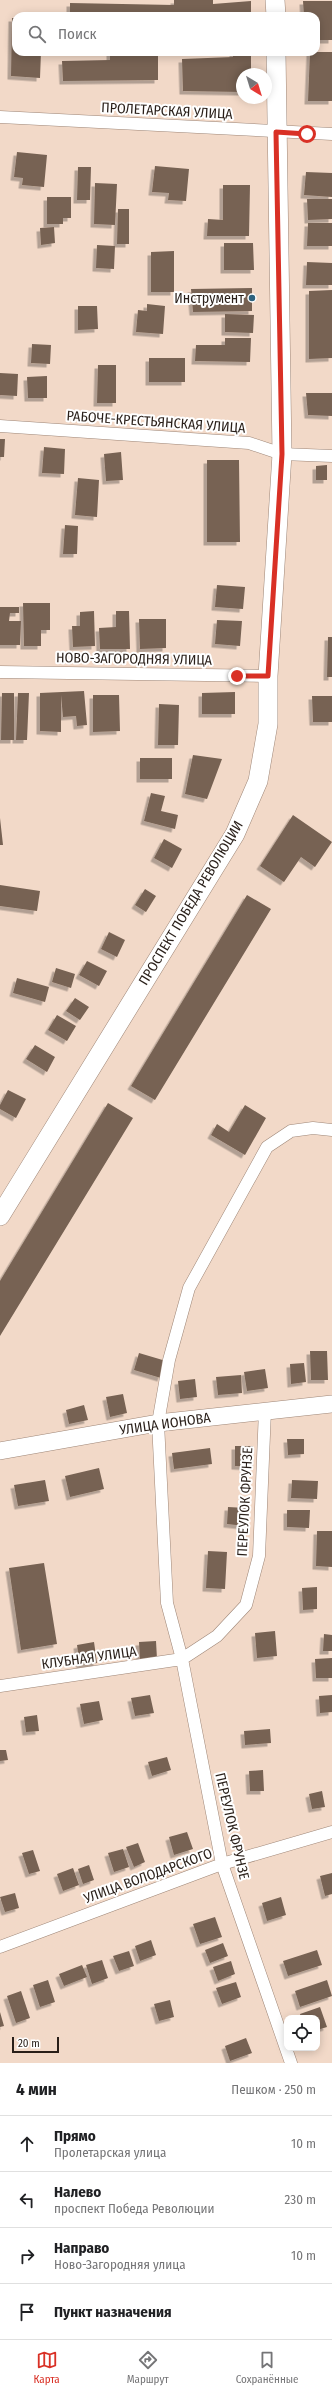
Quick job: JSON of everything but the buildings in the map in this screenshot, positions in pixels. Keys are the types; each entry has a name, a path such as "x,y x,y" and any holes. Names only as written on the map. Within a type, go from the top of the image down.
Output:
{"main road":[{"path":"276,0 276,12"},
{"name":"ПРОСПЕКТ ПОБЕДА РЕВОЛЮЦИИ","path":"0,1216 235,834 258,781 268,724 268,676 282,454 276,56"},
{"name":"УЛИЦА ИОНОВА","path":"0,1451 158,1423 265,1410 332,1404"}],"street":[{"name":"ПРОЛЕТАРСКАЯ УЛИЦА","path":"0,118 332,134"},
{"name":"РАБОЧЕ-КРЕСТЬЯНСКАЯ УЛИЦА","path":"0,426 249,443 282,454 332,456"},
{"name":"НОВО-ЗАГОРОДНЯЯ УЛИЦА","path":"0,672 268,676"},
{"name":"ПЕРЕУЛОК ФРУНЗЕ","path":"291,2063 222,1864 182,1659 167,1603 158,1423 169,1360 189,1288 268,1147 291,1131 314,1128 332,1130"},
{"name":"ПЕРЕУЛОК ФРУНЗЕ","path":"182,1659 217,1636 246,1605 259,1556 265,1410"},
{"name":"КЛУБНАЯ УЛИЦА","path":"0,1686 182,1659"},
{"name":"УЛИЦА ВОЛОДАРСКОГО","path":"0,1947 222,1864 332,1832"}],"place":[{"name":"Инструмент","path":"252,298"}],"route":[{"path":"237,676 268,676 282,454 276,132 307,134"}]}
